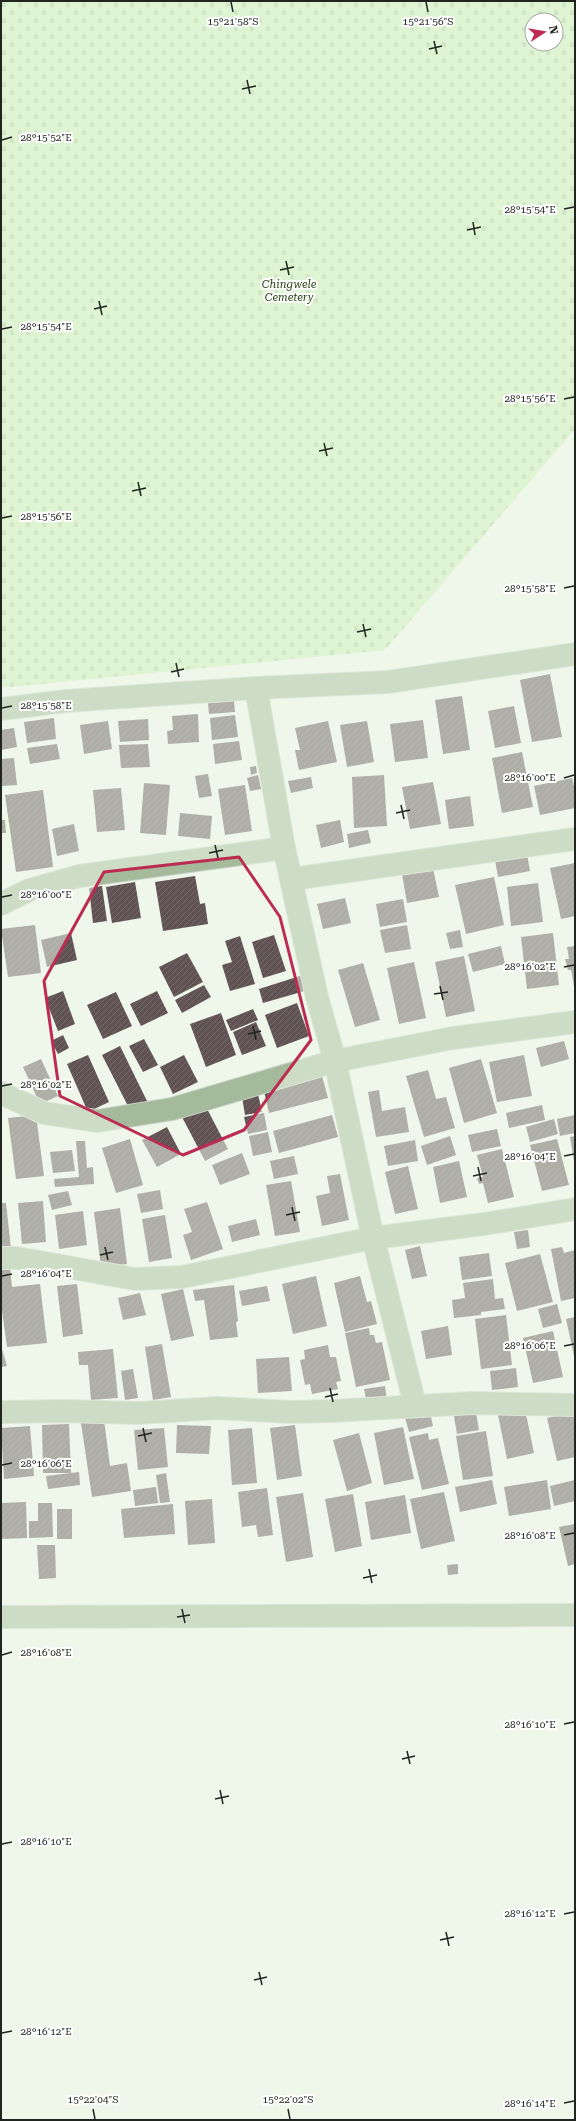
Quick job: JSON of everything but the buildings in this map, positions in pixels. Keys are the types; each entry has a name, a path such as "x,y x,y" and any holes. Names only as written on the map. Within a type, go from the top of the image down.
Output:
{"street":[{"path":"1,709 66,701 256,688 388,682 575,654"},
{"path":"256,688 284,848 318,997 335,1061 372,1238 415,1405"},
{"path":"292,879 575,839"},
{"path":"1,904 29,890 79,876 284,848"},
{"path":"1,1093 44,1113 97,1121 172,1108 335,1061 453,1038 575,1022"},
{"path":"1,1258 17,1258 135,1279 182,1277 372,1238 484,1224 575,1209"},
{"path":"1,1412 64,1411 139,1413 218,1408 311,1411 415,1405 508,1403 575,1405"},
{"path":"1,1617 575,1615"}],"highlighted area":[{"path":"239,857 280,917 311,1040 244,1130 183,1155 60,1096 44,981 104,872"}],"green space":[{"name":"Chingwele Cemetery","path":"1,1 575,1 575,429 385,650 1,688"}]}
